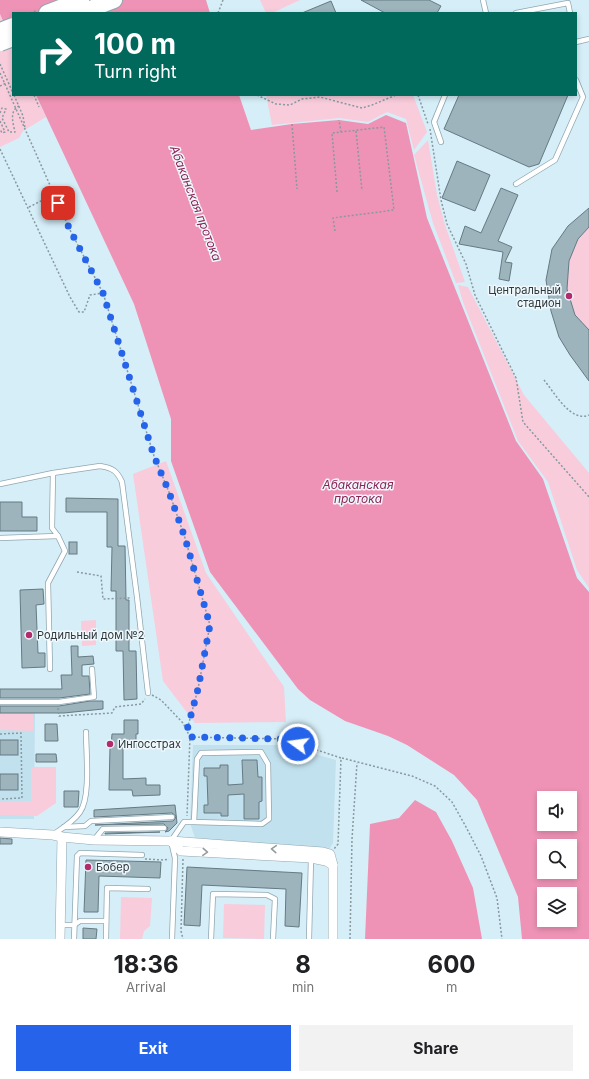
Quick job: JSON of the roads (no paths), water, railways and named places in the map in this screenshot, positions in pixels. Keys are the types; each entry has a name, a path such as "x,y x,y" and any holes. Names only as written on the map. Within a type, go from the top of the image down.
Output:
{"highway":[{"path":"50,12 81,0"},
{"path":"83,12 114,0"},
{"path":"0,31 12,26"},
{"path":"0,43 12,38"}],"street":[{"path":"0,832 52,835 94,840 171,841 323,852 330,854 332,865 333,939"},
{"path":"60,939 62,837"},
{"path":"171,841 181,851 311,858 326,861 332,865"}],"lane":[{"path":"483,0 486,12"},
{"path":"521,12 568,2 570,12"},
{"path":"577,42 589,39"},
{"path":"516,184 555,160 583,97 577,82"},
{"path":"441,142 434,122 445,96"},
{"path":"0,484 53,472 100,466 108,467 118,473 122,482 148,693"},
{"path":"50,669 48,583 65,551 58,536 52,528 53,472"},
{"path":"0,538 58,536"},
{"path":"0,702 59,702 94,697 92,669"},
{"path":"52,835 64,827 80,812 87,790 86,732"},
{"path":"172,939 175,858 171,841 184,822 262,824 269,819 268,764 261,752 201,753 197,759 194,822"},
{"path":"64,827 85,826 91,821 172,817"},
{"path":"94,840 103,829 164,828"},
{"path":"74,939 77,856 80,852 142,857"},
{"path":"310,939 311,858"},
{"path":"106,939 107,888 148,889"},
{"path":"211,939 213,894 267,895 275,899 273,939"},
{"path":"61,925 74,925 80,921 106,921"}],"water":[{"path":"0,0 206,0 210,12 12,12 12,41 0,14"},
{"name":"Абаканская протока","path":"36,96 239,96 251,130 292,124 339,120 368,124 386,115 406,123 427,218 516,441 543,479 577,578 589,592 589,939 522,939 518,897 477,800 454,775 407,745 388,736 345,721 310,700 298,689 210,572 171,461 171,419 134,304"},
{"path":"415,800 436,812 452,841 473,888 482,939 365,939 370,824 399,818"}],"place":[{"name":"Центральный стадион","path":"569,296"},
{"name":"Родильный дом №2","path":"29,635"},
{"name":"Ингосстрах","path":"110,744"},
{"name":"Бобер","path":"88,867"}]}
